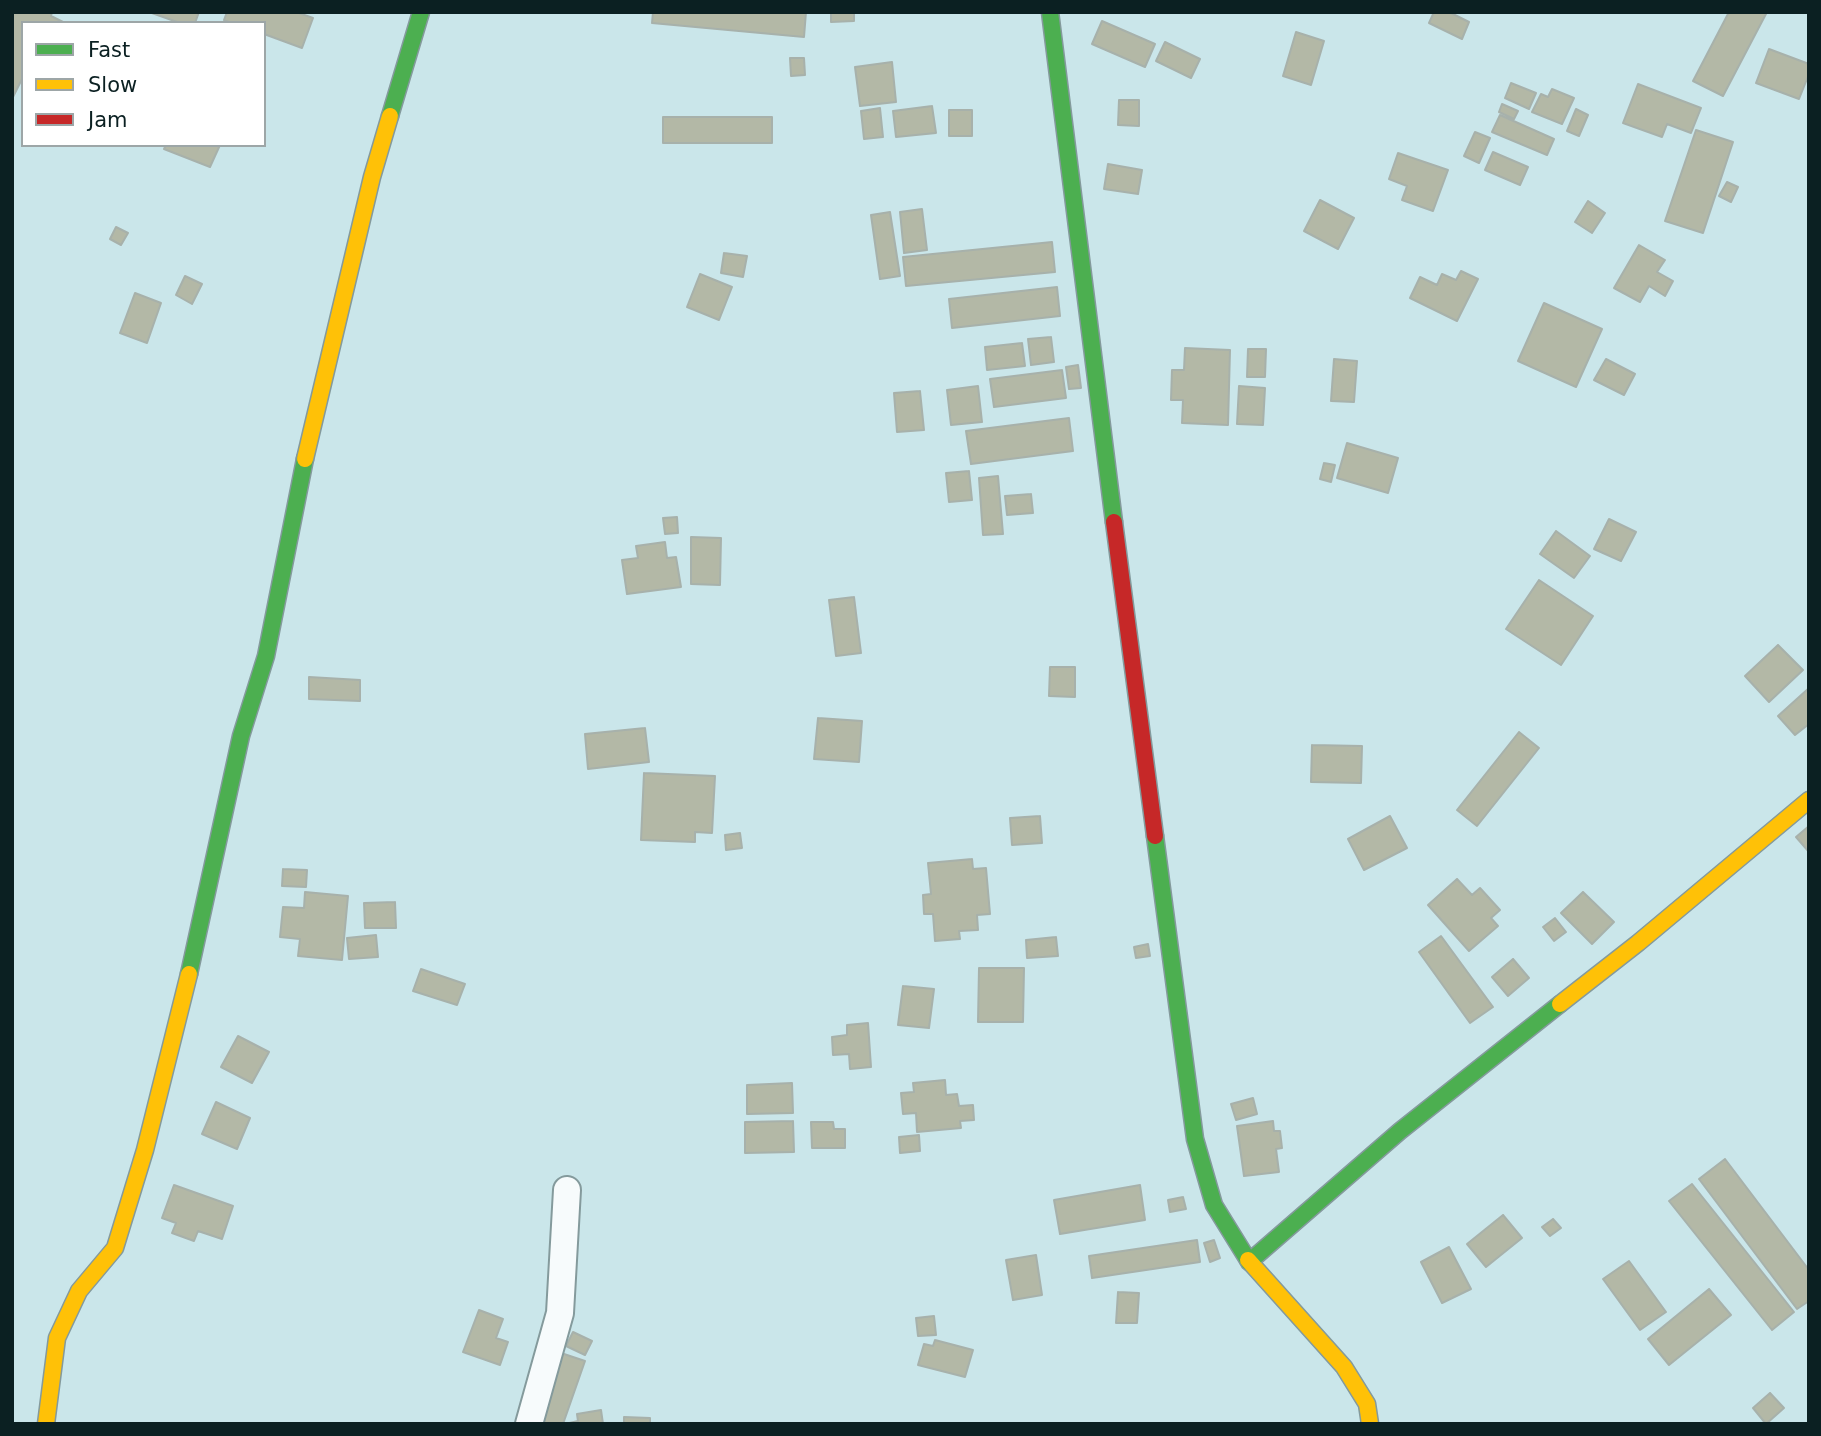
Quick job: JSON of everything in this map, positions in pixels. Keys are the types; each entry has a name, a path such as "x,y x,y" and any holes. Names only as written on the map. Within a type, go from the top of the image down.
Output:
{"street":[{"path":"46,1424 57,1338 79,1291 115,1248 145,1150 192,961 241,736 266,656 301,474 368,191 421,12"},
{"path":"1050,12 1088,328 1195,1139 1214,1205 1249,1262 1344,1367 1367,1404 1370,1424"},
{"path":"1249,1262 1400,1131 1638,943 1809,800"},
{"path":"529,1424 560,1313 567,1190"}],"building":[{"path":"12,12 52,12 51,16 61,21 21,21 21,81 12,99"},
{"path":"149,12 199,12 196,21 174,21"},
{"path":"227,12 296,12 313,18 302,48 266,35 266,21 224,20"},
{"path":"653,12 806,12 804,37 652,23"},
{"path":"831,12 854,12 854,21 831,22"},
{"path":"1434,12 1449,12 1469,22 1462,39 1429,23"},
{"path":"1729,12 1767,12 1723,96 1693,81"},
{"path":"1102,21 1155,44 1145,67 1092,44"},
{"path":"1296,32 1324,41 1311,85 1283,76"},
{"path":"1165,42 1200,59 1191,78 1156,61"},
{"path":"1769,49 1809,64 1809,74 1799,99 1756,83"},
{"path":"790,58 804,58 805,75 791,76"},
{"path":"892,62 896,102 860,106 855,67"},
{"path":"1511,83 1536,93 1529,109 1505,98"},
{"path":"1638,84 1701,108 1691,133 1667,124 1662,137 1623,123"},
{"path":"1552,89 1574,98 1562,124 1532,112 1541,94 1548,97"},
{"path":"1119,100 1139,100 1139,126 1118,125"},
{"path":"1502,104 1518,111 1514,119 1499,112"},
{"path":"932,106 936,133 896,137 893,111"},
{"path":"880,108 883,137 864,139 861,111"},
{"path":"1576,109 1588,115 1579,136 1567,131"},
{"path":"949,110 972,110 972,136 949,136"},
{"path":"1500,115 1554,139 1547,155 1492,132"},
{"path":"663,117 772,117 772,143 663,143"},
{"path":"1696,130 1733,142 1703,233 1665,221"},
{"path":"1475,132 1490,138 1479,163 1464,156"},
{"path":"165,147 219,147 210,167 164,149"},
{"path":"1493,152 1528,167 1520,185 1485,170"},
{"path":"1398,153 1448,170 1433,211 1402,200 1407,186 1389,179"},
{"path":"1108,164 1142,170 1138,194 1104,189"},
{"path":"1727,182 1738,187 1731,202 1719,196"},
{"path":"1320,200 1354,218 1338,249 1304,231"},
{"path":"1588,201 1605,213 1592,233 1575,222"},
{"path":"922,209 927,250 904,253 900,212"},
{"path":"890,212 900,276 880,279 871,215"},
{"path":"116,227 128,233 121,245 110,239"},
{"path":"1052,242 1055,272 906,286 903,257"},
{"path":"1639,245 1665,260 1657,272 1673,281 1665,296 1649,286 1640,302 1614,288"},
{"path":"724,253 747,256 743,277 721,273"},
{"path":"1461,271 1478,279 1457,321 1410,298 1420,277 1437,285 1442,274 1456,280"},
{"path":"700,274 732,287 719,320 687,307"},
{"path":"185,276 202,284 192,304 176,295"},
{"path":"1057,287 1060,316 952,328 949,299"},
{"path":"135,293 161,303 147,343 120,333"},
{"path":"1544,303 1602,329 1576,387 1518,361"},
{"path":"1051,337 1054,362 1031,365 1028,339"},
{"path":"1022,343 1025,366 987,370 985,347"},
{"path":"1185,348 1230,350 1228,425 1182,423 1183,400 1171,400 1172,370 1184,370"},
{"path":"1248,349 1266,349 1265,377 1247,377"},
{"path":"1334,359 1357,361 1354,402 1331,401"},
{"path":"1606,359 1635,374 1624,395 1594,380"},
{"path":"1078,365 1081,388 1069,389 1066,367"},
{"path":"1062,370 1066,398 994,407 990,379"},
{"path":"978,386 982,422 951,425 947,390"},
{"path":"1239,386 1265,388 1263,425 1237,424"},
{"path":"920,391 924,430 897,432 894,393"},
{"path":"1069,418 1073,451 971,464 966,431"},
{"path":"1347,443 1398,458 1388,493 1337,478"},
{"path":"1324,463 1335,465 1331,482 1320,479"},
{"path":"969,471 972,500 949,502 946,473"},
{"path":"998,476 1003,534 983,535 979,478"},
{"path":"1031,494 1033,513 1007,515 1005,496"},
{"path":"677,517 678,533 665,534 663,518"},
{"path":"1609,519 1636,532 1621,561 1594,549"},
{"path":"1556,531 1590,556 1574,578 1540,554"},
{"path":"691,537 721,538 720,585 691,584"},
{"path":"665,542 667,558 676,557 681,587 627,594 622,560 638,558 636,546"},
{"path":"1539,580 1593,616 1561,665 1506,629"},
{"path":"854,597 861,653 836,656 829,600"},
{"path":"1778,645 1803,670 1769,702 1745,676"},
{"path":"1050,667 1075,667 1075,697 1049,696"},
{"path":"309,677 360,680 360,701 309,699"},
{"path":"1809,688 1809,724 1795,735 1778,716"},
{"path":"818,718 862,721 859,762 814,759"},
{"path":"645,728 649,762 588,769 585,734"},
{"path":"1519,732 1539,748 1477,826 1457,810"},
{"path":"1312,745 1362,746 1361,783 1311,782"},
{"path":"644,773 715,776 712,833 695,832 695,842 641,840"},
{"path":"1040,816 1042,843 1012,845 1010,818"},
{"path":"1390,816 1407,848 1364,870 1348,839"},
{"path":"1809,826 1809,852 1796,837"},
{"path":"740,833 742,848 726,850 725,835"},
{"path":"972,859 973,869 986,868 990,914 977,915 978,930 959,931 960,939 935,941 933,914 924,914 923,895 931,894 928,863"},
{"path":"283,869 307,870 306,887 282,886"},
{"path":"1457,879 1472,895 1480,888 1500,910 1491,918 1498,926 1469,951 1428,905"},
{"path":"305,892 348,896 342,960 298,956 300,939 280,937 283,907 304,908"},
{"path":"1583,892 1614,922 1592,944 1561,913"},
{"path":"395,902 396,928 365,928 364,903"},
{"path":"1555,918 1566,932 1554,941 1543,927"},
{"path":"376,935 378,957 349,959 347,938"},
{"path":"1441,936 1493,1007 1470,1023 1419,952"},
{"path":"1056,937 1058,956 1027,958 1026,940"},
{"path":"1148,944 1150,956 1136,958 1134,947"},
{"path":"1513,959 1529,978 1508,996 1492,977"},
{"path":"979,968 1024,968 1023,1022 978,1022"},
{"path":"421,969 465,984 457,1005 413,991"},
{"path":"903,986 934,989 929,1028 898,1025"},
{"path":"868,1023 871,1067 850,1069 849,1054 833,1055 832,1037 847,1035 847,1025"},
{"path":"238,1036 269,1052 252,1083 221,1067"},
{"path":"945,1080 946,1095 957,1094 959,1106 973,1105 974,1120 960,1121 961,1128 917,1132 916,1113 903,1114 901,1093 914,1092 913,1083"},
{"path":"792,1083 793,1113 747,1114 747,1085"},
{"path":"1253,1098 1257,1114 1236,1120 1231,1104"},
{"path":"216,1102 250,1118 237,1149 202,1134"},
{"path":"793,1121 794,1152 745,1153 745,1122"},
{"path":"1273,1121 1274,1131 1280,1131 1282,1148 1276,1149 1279,1172 1244,1176 1237,1126"},
{"path":"811,1122 833,1122 834,1129 845,1129 845,1148 812,1148"},
{"path":"919,1135 920,1151 900,1153 899,1137"},
{"path":"1725,1159 1809,1270 1809,1301 1797,1309 1699,1179"},
{"path":"1692,1184 1794,1312 1772,1330 1669,1201"},
{"path":"174,1185 233,1206 222,1239 198,1231 194,1241 172,1233 176,1223 162,1218"},
{"path":"1140,1185 1145,1220 1060,1234 1054,1200"},
{"path":"1183,1197 1186,1209 1170,1212 1168,1200"},
{"path":"1503,1215 1522,1238 1486,1267 1467,1244"},
{"path":"1553,1219 1561,1228 1550,1236 1542,1227"},
{"path":"1197,1240 1200,1262 1092,1278 1089,1256"},
{"path":"1214,1240 1220,1258 1210,1262 1204,1243"},
{"path":"1449,1247 1471,1289 1442,1303 1421,1262"},
{"path":"1036,1255 1042,1295 1013,1300 1006,1260"},
{"path":"1629,1261 1666,1312 1640,1330 1603,1279"},
{"path":"1709,1289 1731,1315 1669,1365 1648,1339"},
{"path":"1118,1292 1139,1293 1137,1323 1116,1323"},
{"path":"479,1310 503,1319 496,1338 508,1342 500,1365 463,1352"},
{"path":"934,1316 936,1335 918,1336 916,1318"},
{"path":"573,1332 592,1341 585,1355 566,1346"},
{"path":"935,1340 973,1350 965,1377 918,1365 924,1344 933,1346"},
{"path":"561,1353 585,1361 563,1424 536,1424"},
{"path":"1770,1393 1784,1408 1766,1424 1753,1408"},
{"path":"601,1410 603,1424 565,1424 578,1421 577,1414"},
{"path":"624,1417 650,1418 650,1424 624,1424"}],"traffic: fast":[{"path":"390,116 421,12"},
{"path":"1050,12 1114,522"},
{"path":"189,974 241,736 266,656 305,459"},
{"path":"1155,836 1195,1139 1214,1205 1248,1260"},
{"path":"1249,1262 1400,1131 1560,1004"}],"traffic: slow":[{"path":"305,459 372,177 390,116"},
{"path":"1560,1004 1638,943 1809,800"},
{"path":"46,1424 57,1338 79,1291 115,1248 145,1150 189,974"},
{"path":"1248,1260 1344,1367 1367,1404 1370,1424"}],"traffic: jam":[{"path":"1114,522 1155,836"}]}
